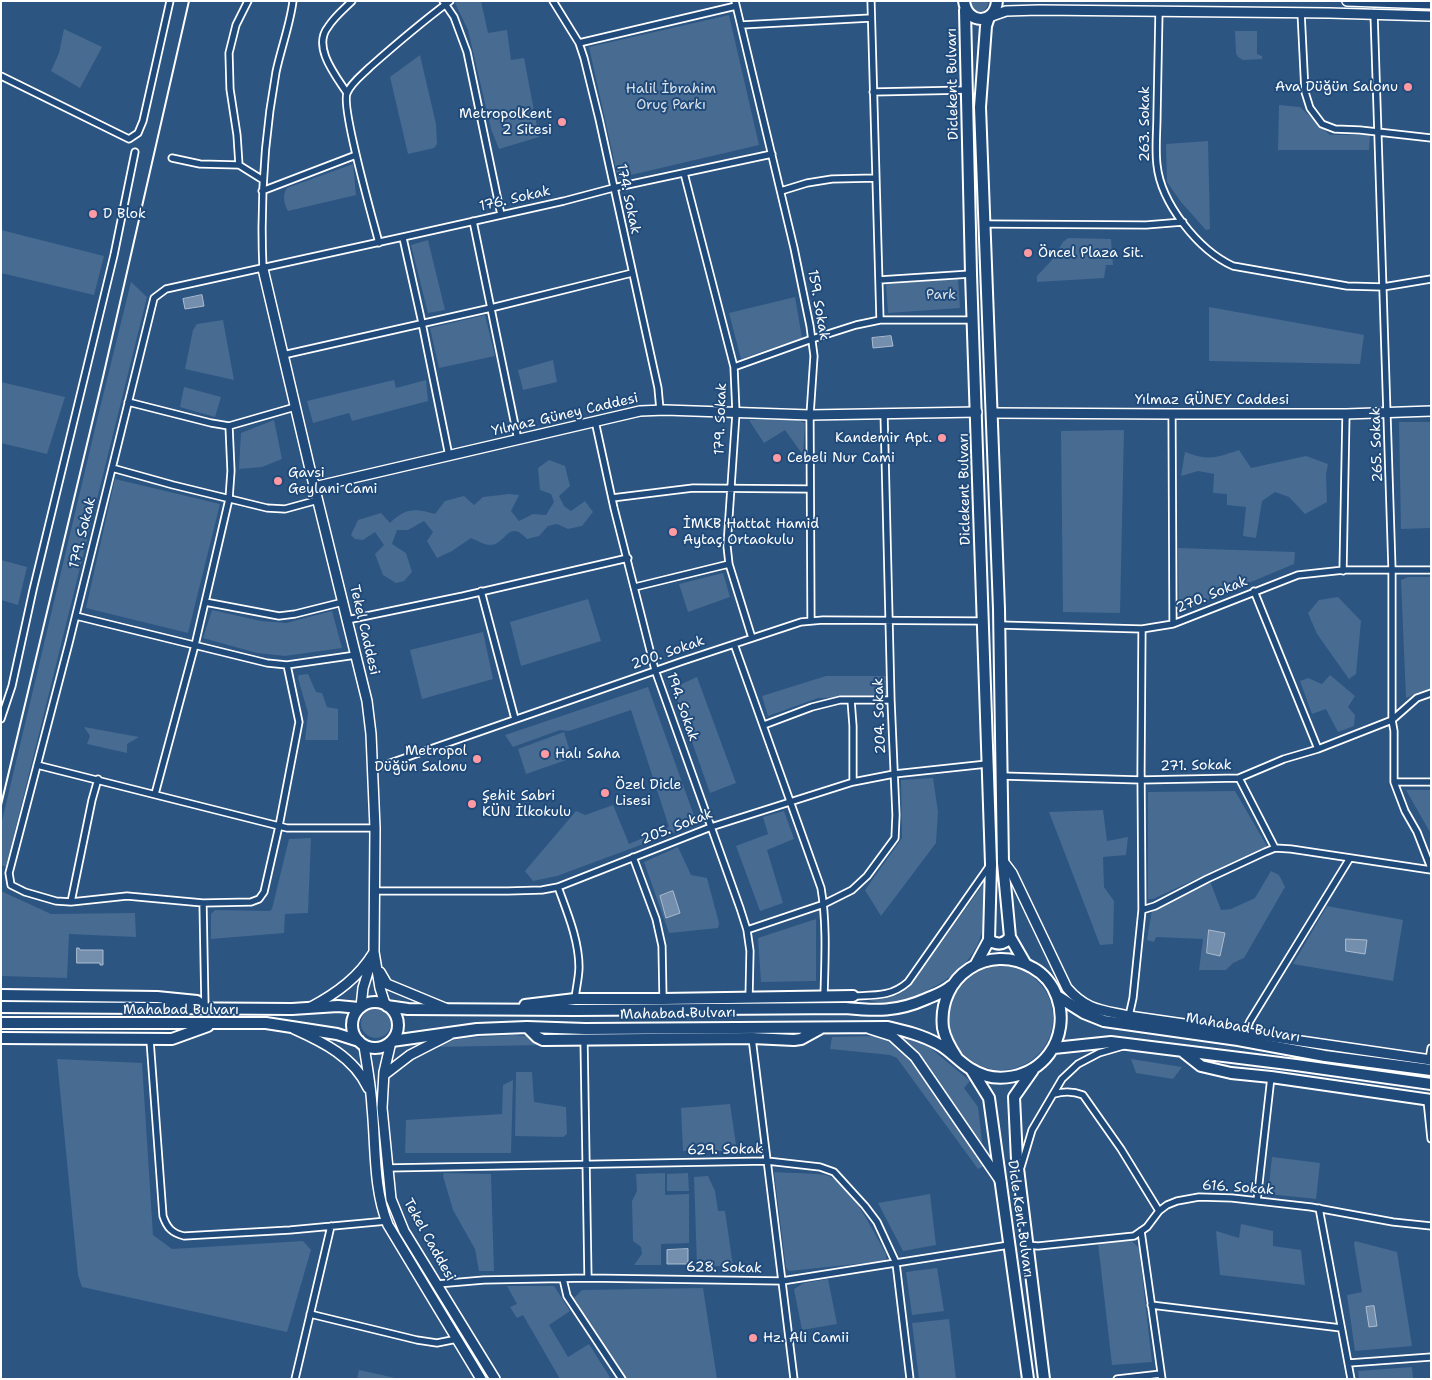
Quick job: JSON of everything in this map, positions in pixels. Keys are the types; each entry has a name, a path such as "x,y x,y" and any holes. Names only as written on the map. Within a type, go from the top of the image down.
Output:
{"main road":[{"name":"Diclekent Bulvarı","path":"997,1 996,8 989,16 986,26 980,107 1000,625 1004,861 1010,937 1025,963"},
{"name":"Diclekent Bulvarı","path":"965,6 972,320 991,864 989,940 976,964"},
{"path":"965,6 973,17 978,19 989,16"},
{"path":"989,940 994,944 1000,944 1010,937"},
{"path":"1000,958 1025,963 1038,971 1049,982 1057,996 1061,1013 1060,1031 1054,1048 1045,1060 1033,1069 1020,1075 1005,1078 986,1076 971,1069 958,1058 948,1044 943,1029 944,1007 952,986 962,973 976,964 1000,958"},
{"name":"Mahabad Bulvarı","path":"386,1005 408,1009 450,1010 845,1008 876,1011 898,1009 913,1005 941,994 952,986"},
{"path":"1,995 157,997 197,1001 205,1008"},
{"path":"485,1010 575,999 662,1000 853,996"},
{"path":"845,1008 853,996"},
{"name":"Mahabad Bulvarı","path":"1057,996 1084,1013 1104,1021 1238,1040 1325,1056 1430,1063"},
{"path":"374,1002 386,1005 394,1012 398,1024 396,1036 392,1042 382,1048 362,1044 352,1028 355,1014 360,1008 374,1002"},
{"name":"Mahabad Bulvarı","path":"1,1007 309,1008 338,1006 360,1008"},
{"name":"Mahabad Bulvarı","path":"1,1023 266,1023 337,1034 362,1044"},
{"path":"1,1038 172,1039 213,1024"},
{"path":"527,1027 543,1040 584,1040 801,1039 824,1027"},
{"name":"Mahabad Bulvarı","path":"392,1042 477,1029 527,1027 585,1029 888,1027 917,1034 939,1044 958,1058"},
{"name":"Mahabad Bulvarı","path":"1054,1048 1111,1042 1431,1084"},
{"path":"1181,1050 1201,1066 1231,1073 1429,1100"},
{"name":"Dicle Kent Bulvarı","path":"971,1069 989,1098 1028,1379"},
{"name":"Dicle Kent Bulvarı","path":"1033,1069 1014,1097 1019,1174 1044,1379"}],"street":[{"path":"1,76 129,139 138,133 143,121 170,1"},
{"path":"239,165 238,135 230,89 229,54 236,25 248,1"},
{"path":"263,269 262,180 277,70 293,1"},
{"path":"352,1 327,28 322,38 327,60 347,93 347,110 356,155 379,243"},
{"name":"174. Sokak","path":"553,1 578,43 595,102 658,388 660,410"},
{"path":"871,1 880,320"},
{"path":"1347,1 1431,4"},
{"path":"347,93 356,81 400,40 447,2 459,27 467,52 501,215"},
{"path":"578,43 736,3"},
{"name":"159. Sokak","path":"736,3 794,248 812,339 814,356 810,415 812,621"},
{"path":"989,16 1006,11 1301,12 1431,16"},
{"name":"263. Sokak","path":"1159,11 1157,164 1164,194 1183,222 1211,252 1222,261 1233,266 1347,286 1383,287 1431,279"},
{"path":"1301,12 1305,92 1310,108 1322,124 1335,129 1431,138"},
{"name":"265. Sokak","path":"1374,13 1388,412 1394,782 1405,811 1417,832 1431,869"},
{"path":"741,25 871,18"},
{"path":"873,92 968,90"},
{"path":"1,719 12,686 39,562 114,255 135,152"},
{"name":"176. Sokak","path":"263,269 473,222 613,188 772,154"},
{"path":"262,191 356,155"},
{"path":"172,158 200,164 239,165 262,180"},
{"name":"179. Sokak","path":"684,173 734,367 736,413 727,546 729,564 752,638"},
{"path":"781,191 808,183 832,179 876,178"},
{"path":"473,222 518,440"},
{"path":"985,224 1146,225 1183,222"},
{"path":"402,238 422,323 449,456"},
{"name":"179. Sokak","path":"71,902 56,902 11,885 9,873 76,616 154,298 166,289 263,269"},
{"name":"Tekel Caddesi","path":"263,269 367,701 373,769 375,828 374,952 380,988 386,1005"},
{"path":"283,355 491,308 632,273"},
{"path":"879,280 971,274"},
{"path":"734,367 812,339 856,325 880,320 972,320"},
{"path":"128,402 229,426 295,407"},
{"name":"Yılmaz GÜNEY Caddesi","path":"993,412 1346,414 1431,410"},
{"name":"Yılmaz Güney Caddesi","path":"314,487 640,411 810,415 976,412"},
{"name":"204. Sokak","path":"747,930 824,904 852,890 859,885 895,838 884,413"},
{"path":"1172,414 1174,624"},
{"path":"1343,571 1346,414"},
{"name":"194. Sokak","path":"596,421 612,498 655,670 747,930 750,951 749,998"},
{"path":"155,794 195,645 229,500 231,471 229,426"},
{"path":"112,468 229,500 267,508 285,510 318,500"},
{"path":"612,498 693,488 810,489"},
{"path":"347,620 628,558"},
{"path":"635,587 729,564"},
{"name":"270. Sokak","path":"1000,625 1142,629 1174,624 1298,575 1343,571 1431,570"},
{"path":"482,591 515,719"},
{"path":"1254,591 1318,749"},
{"path":"205,602 279,616 343,602"},
{"path":"76,616 267,663 287,665 356,655"},
{"name":"200. Sokak","path":"373,769 655,670 801,622 982,621"},
{"path":"1129,1016 1133,998 1142,910 1142,629"},
{"path":"734,644 821,888 824,904 824,996"},
{"path":"98,779 71,902 127,896 202,903 251,902 259,899 264,892 279,826 299,722 287,665"},
{"name":"271. Sokak","path":"1002,776 1141,780 1239,778 1284,759 1318,749 1392,720 1417,698 1431,693"},
{"path":"764,725 812,707 840,700 891,700"},
{"path":"851,700 853,782"},
{"name":"205. Sokak","path":"375,891 542,890 558,886 710,826 853,782 894,774 987,764"},
{"path":"38,765 287,828 375,828"},
{"path":"1239,778 1275,848"},
{"path":"1394,782 1431,782"},
{"path":"1142,910 1155,906 1207,879 1275,848 1291,848 1431,869"},
{"path":"633,857 656,919 662,946 662,1000"},
{"path":"1244,1033 1350,858"},
{"path":"1004,861 1012,873 1067,988 1085,1005 1129,1016 1430,1063 1431,1048"},
{"path":"853,996 889,994 908,982 991,864"},
{"path":"558,886 568,912 578,952 579,968 575,999"},
{"path":"202,903 205,1008"},
{"path":"360,1008 363,988 374,952"},
{"path":"309,1008 328,998 347,984 365,967 374,952"},
{"path":"374,952 382,976 387,984 450,1010"},
{"path":"286,1026 317,1040 352,1063 364,1079 371,1096"},
{"path":"862,1027 892,1036 915,1057 1001,1182"},
{"path":"384,1075 410,1056 453,1032"},
{"path":"752,1038 794,1379"},
{"path":"150,1040 162,1216 173,1233 184,1236 331,1226 387,1220"},
{"path":"584,1040 588,1278"},
{"name":"Tekel Caddesi","path":"392,1042 384,1075 382,1108 391,1199 397,1217 495,1379"},
{"path":"362,1044 371,1096 380,1204 387,1220 481,1379"},
{"path":"1019,1174 1032,1130 1062,1079 1078,1064 1128,1044"},
{"path":"1257,1201 1271,1077"},
{"path":"1054,1094 1064,1092 1083,1094 1121,1148 1159,1211"},
{"path":"1429,1100 1431,1139"},
{"name":"629. Sokak","path":"387,1168 767,1161 820,1168 834,1172 877,1222 896,1263 910,1379"},
{"name":"616. Sokak","path":"1141,1231 1167,1205 1177,1200 1199,1197 1319,1208 1392,1222 1431,1226"},
{"path":"1319,1208 1352,1379"},
{"path":"295,1379 331,1226"},
{"path":"1027,1245 1134,1236 1141,1231 1162,1376 1117,1379"},
{"name":"628. Sokak","path":"437,1284 484,1280 588,1278 782,1281 1009,1245"},
{"path":"563,1279 567,1296 622,1379"},
{"path":"1151,1305 1341,1328"},
{"path":"310,1314 417,1340 437,1343 457,1339"},
{"path":"1348,1363 1431,1357"}],"green space":[{"path":"457,1 481,1 488,33 507,30 511,60 524,58 539,137 499,149 491,129 468,30 455,3"},
{"path":"970,1 988,1 988,5 984,11 978,12 972,9"},
{"name":"Halil İbrahim Oruç Parkı","path":"729,15 759,145 618,178 589,47"},
{"path":"64,29 102,47 80,88 51,71 59,53"},
{"path":"1235,31 1257,31 1257,54 1262,56 1262,59 1243,60 1238,57 1236,53"},
{"path":"420,55 436,124 437,144 434,148 408,154 390,77"},
{"path":"1279,105 1300,107 1330,135 1370,135 1369,150 1278,150"},
{"path":"1208,141 1210,229 1206,230 1181,202 1167,182 1166,144"},
{"path":"353,164 356,195 288,211 284,200 287,188"},
{"path":"1,230 104,256 94,295 1,273"},
{"path":"1068,238 1111,239 1113,265 1106,265 1104,278 1037,282 1037,276 1052,260 1063,242"},
{"path":"428,240 445,310 428,313 411,245"},
{"name":"Park","path":"958,279 960,308 888,313 886,284"},
{"path":"131,282 147,297 6,867 1,865 1,825"},
{"path":"795,297 802,338 741,359 729,313"},
{"path":"1209,307 1364,335 1360,364 1209,361"},
{"path":"485,315 495,356 439,368 430,328"},
{"path":"223,320 234,380 185,369 193,330 197,324"},
{"path":"553,360 557,382 523,390 518,370"},
{"path":"394,380 396,388 426,380 428,401 352,421 349,413 313,423 307,401"},
{"path":"1,382 65,397 47,454 1,443"},
{"path":"184,387 221,397 215,417 180,407"},
{"path":"274,420 282,459 262,467 239,469 241,433"},
{"path":"749,420 798,420 805,423 803,455 785,430 764,443"},
{"path":"1399,422 1431,422 1431,528 1401,529"},
{"path":"1124,430 1120,613 1063,612 1061,431"},
{"path":"1239,450 1251,468 1306,456 1328,464 1326,474 1327,502 1305,514 1289,497 1275,492 1262,501 1256,538 1243,536 1246,507 1227,505 1227,494 1213,493 1214,474 1198,471 1181,476 1185,452 1200,457 1212,457"},
{"path":"549,460 565,466 570,486 559,496 564,506 571,511 585,501 593,512 582,526 568,529 557,524 548,526 539,536 527,539 521,533 515,531 507,534 495,544 490,545 471,538 452,551 437,558 427,541 433,532 424,521 408,530 397,530 392,544 406,553 412,572 404,581 396,583 383,575 375,554 384,545 375,532 363,540 355,539 351,535 358,520 381,513 390,523 401,514 416,510 435,514 445,501 464,496 474,505 483,497 509,494 519,495 511,511 519,521 533,514 546,515 554,502 551,494 540,490 538,468"},
{"path":"115,479 220,504 188,633 86,608"},
{"path":"1178,548 1295,552 1294,564 1179,612"},
{"path":"1,560 27,567 18,605 1,600"},
{"path":"723,573 730,597 688,612 679,584"},
{"path":"1408,577 1431,577 1431,688 1406,698 1401,580"},
{"path":"1338,597 1361,621 1356,674 1349,679 1317,634 1308,613 1319,600"},
{"path":"588,599 601,641 521,666 510,622"},
{"path":"212,610 261,621 286,623 332,611 342,648 285,656 257,653 203,638"},
{"path":"483,632 493,679 422,699 410,650"},
{"path":"308,674 316,692 322,693 327,707 338,709 338,740 305,740 308,713 298,678 299,675"},
{"path":"1330,675 1355,696 1348,707 1355,715 1354,726 1338,732 1326,709 1312,714 1300,681 1308,678 1322,684"},
{"path":"826,676 886,676 886,696 818,698 768,716 762,696"},
{"path":"697,677 736,783 710,793 673,688"},
{"path":"648,687 697,824 557,876 533,881 525,871 576,811 585,815 613,805 629,844 669,827 631,710 569,731 560,730 513,747 505,735"},
{"path":"84,727 139,737 127,744 127,753 87,744 90,736"},
{"name":"Halı Saha","path":"564,732 572,758 526,774 518,749"},
{"path":"933,778 938,812 936,843 881,916 865,890 902,838 901,780"},
{"path":"1406,790 1431,790 1431,834"},
{"path":"1235,791 1267,846 1153,899 1148,899 1148,792"},
{"path":"1103,810 1107,841 1128,837 1126,855 1103,857 1104,887 1114,901 1113,944 1100,945 1049,812"},
{"path":"784,811 794,839 767,850 783,903 760,911 736,846 768,834 763,817"},
{"path":"311,838 308,913 285,914 284,933 211,939 211,914 215,910 270,911 272,909 289,839"},
{"path":"678,847 691,875 707,878 719,923 718,928 669,933 644,862"},
{"path":"1271,871 1279,875 1285,887 1244,958 1233,963 1226,970 1199,970 1203,939 1156,937 1154,942 1147,940 1152,910 1210,881 1221,910 1231,909 1255,898"},
{"path":"984,883 985,910 983,926 979,940 965,963 944,981 911,998 888,1003 869,1000 897,995 911,985"},
{"path":"1,891 51,914 135,913 136,937 69,934 67,978 1,976"},
{"path":"1327,906 1403,920 1393,981 1293,964"},
{"path":"816,919 816,981 761,982 758,938"},
{"path":"1001,966 1021,970 1038,981 1049,998 1053,1018 1049,1038 1038,1055 1021,1066 1001,1070 981,1066 964,1055 953,1038 949,1018 953,998 964,981 981,970"},
{"path":"376,1008 387,1012 391,1023 387,1034 376,1038 365,1034 361,1023 365,1012"},
{"path":"891,1031 909,1036 927,1045 970,1081 964,1088 978,1107 982,1142 979,1144"},
{"path":"513,1035 527,1036 545,1045 431,1047 460,1039"},
{"path":"877,1036 896,1043 905,1051 984,1166 978,1169 897,1058 890,1055 830,1049 832,1037"},
{"path":"57,1059 142,1063 153,1235 172,1249 303,1241 311,1250 287,1332 82,1287 78,1275"},
{"path":"1131,1059 1182,1067 1173,1079 1136,1073"},
{"path":"516,1072 532,1072 534,1102 566,1107 567,1134 563,1137 515,1136"},
{"path":"513,1080 511,1153 405,1153 406,1120 502,1114 503,1085"},
{"path":"730,1104 737,1151 683,1151 681,1108"},
{"path":"1272,1157 1320,1163 1316,1199 1268,1194"},
{"path":"774,1172 825,1175 838,1182 854,1200 869,1222 886,1254 886,1261 789,1271 786,1268"},
{"path":"444,1173 491,1174 494,1271 479,1271 475,1249 453,1210 443,1176"},
{"path":"665,1173 665,1195 689,1194 689,1243 661,1244 661,1265 634,1265 642,1254 641,1247 633,1241 632,1201 637,1191 636,1174"},
{"path":"688,1173 689,1191 667,1191 667,1174"},
{"path":"708,1176 715,1191 718,1211 725,1211 733,1266 697,1266 694,1177"},
{"path":"930,1194 936,1245 903,1251 878,1203"},
{"path":"1241,1224 1273,1231 1273,1246 1301,1250 1305,1285 1220,1275 1216,1231 1239,1238"},
{"path":"1132,1241 1139,1248 1152,1362 1112,1365 1098,1243"},
{"path":"1355,1241 1397,1252 1412,1346 1355,1351 1347,1295 1362,1292"},
{"path":"937,1268 944,1311 912,1315 906,1272"},
{"path":"828,1279 837,1324 802,1330 794,1289 804,1283"},
{"path":"507,1286 554,1286 570,1311 549,1325 568,1357 589,1344 611,1379 560,1379 523,1315 517,1318 510,1307 517,1304"},
{"path":"703,1288 717,1379 625,1379 574,1298 582,1290"},
{"path":"949,1319 956,1379 919,1379 912,1323"},
{"path":"1412,1367 1413,1379 1359,1379 1358,1371"},
{"path":"359,1370 400,1379 357,1379"}],"shaded area":[{"path":"202,295 204,306 185,309 183,299"},
{"path":"891,336 893,346 873,348 872,338"},
{"path":"673,891 680,913 666,918 660,896"},
{"path":"1209,930 1225,933 1220,956 1207,953"},
{"path":"1346,939 1367,940 1365,954 1346,951"},
{"path":"77,948 80,950 103,950 103,965 100,965 100,963 77,963"},
{"path":"688,1249 688,1264 667,1264 667,1250"},
{"path":"1374,1306 1377,1326 1369,1327 1366,1307"}],"railway":[{"path":"1,805 103,377 189,1"}],"place":[{"name":"Ava Düğün Salonu","path":"1408,87"},
{"name":"MetropolKent 2 Sitesi","path":"562,122"},
{"name":"D Blok","path":"93,214"},
{"name":"Öncel Plaza Sit.","path":"1028,253"},
{"name":"Kandemir Apt.","path":"942,438"},
{"name":"Cebeli Nur Cami","path":"777,458"},
{"name":"Gavsi Geylani Cami","path":"278,481"},
{"name":"İMKB Hattat Hamid Aytaç Ortaokulu","path":"673,532"},
{"name":"Halı Saha","path":"545,754"},
{"name":"Metropol Düğün Salonu","path":"477,759"},
{"name":"Özel Dicle Lisesi","path":"605,793"},
{"name":"Şehit Sabri KÜN İlkokulu","path":"472,804"},
{"name":"Hz. Ali Camii","path":"753,1338"}]}
